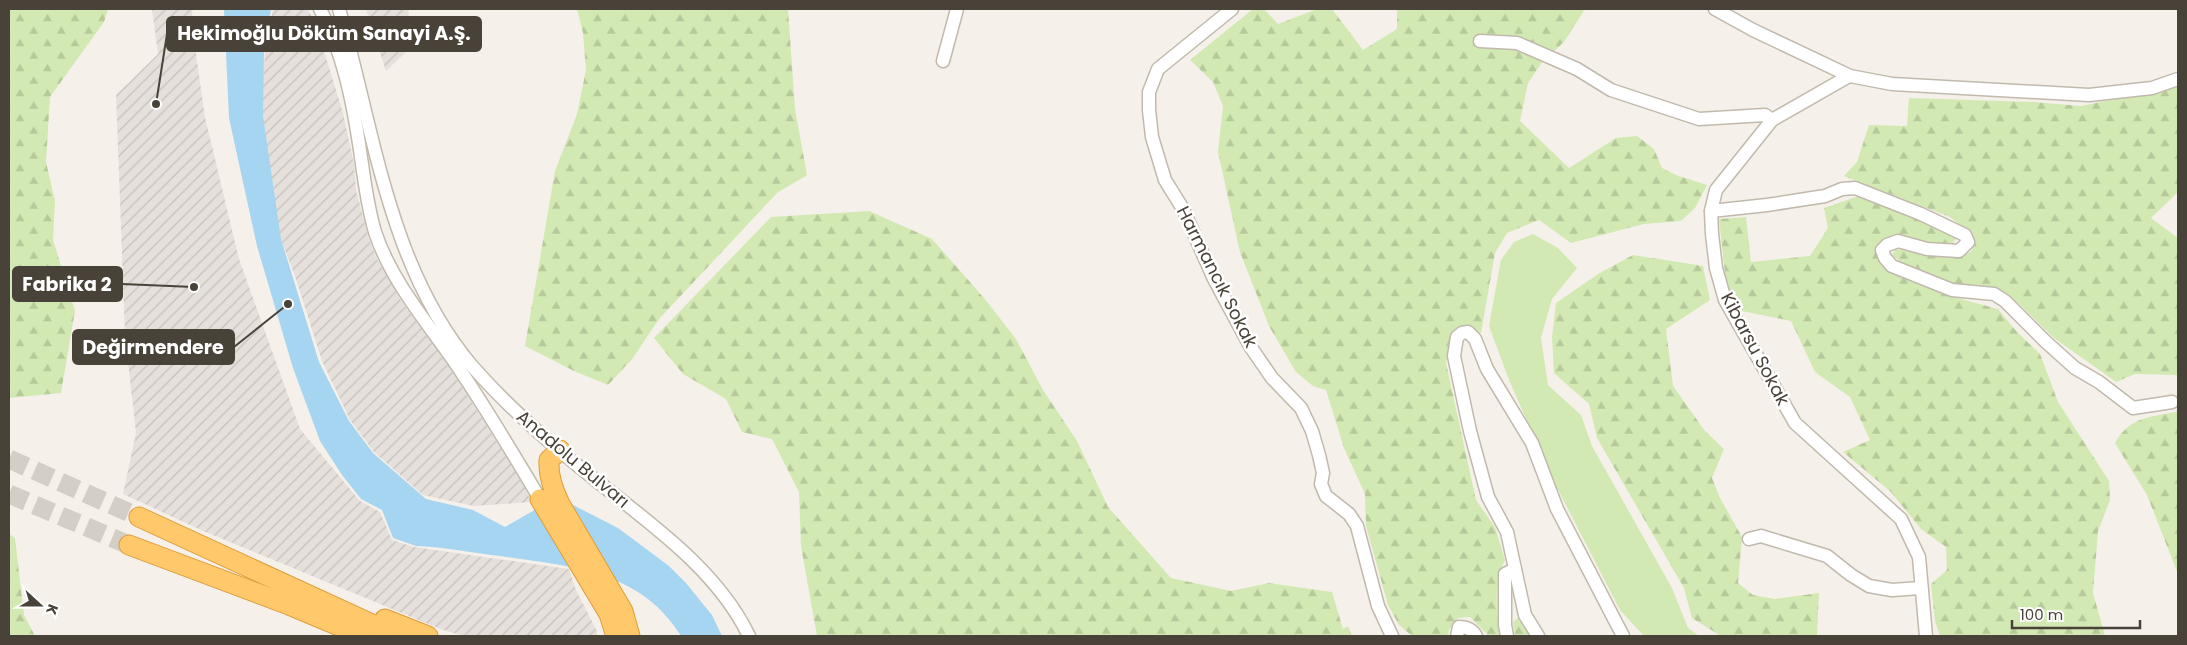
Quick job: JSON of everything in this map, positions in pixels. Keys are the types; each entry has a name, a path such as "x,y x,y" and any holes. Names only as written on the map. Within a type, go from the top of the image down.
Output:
{"highway":[{"path":"560,450 549,460 546,495 609,614 616,636"},
{"path":"546,495 614,593 624,611 630,636"},
{"path":"139,517 293,597 363,636"},
{"path":"129,545 293,597 398,636"},
{"path":"293,597 342,636"},
{"path":"293,597 359,609 428,636"}],"street":[{"name":"Anadolu Bulvarı","path":"320,9 330,28 351,98 365,195 376,233 386,257 414,307 546,495"},
{"name":"Anadolu Bulvarı","path":"339,9 356,67 380,173 400,238 434,309 472,366 537,432 650,523 678,548 715,585 744,625 749,636"},
{"path":"943,62 957,9"},
{"name":"Harmancık Sokak","path":"1232,9 1158,69 1150,92 1149,110 1152,137 1165,180 1183,209 1214,279 1250,346 1272,378 1288,392 1305,416 1312,431 1323,473 1321,484 1326,496 1349,514 1357,526 1378,606 1392,636"},
{"path":"1714,9 1849,76 1892,84 2089,95 2152,88 2178,79"},
{"path":"1480,41 1517,43 1570,65 1611,90 1699,119 1765,115 1772,120"},
{"name":"Kibarsu Sokak","path":"1849,76 1772,120 1716,190 1711,211 1716,268 1725,300 1795,422 1901,519 1919,557 1926,636"},
{"path":"1711,211 1767,206 1825,196 1842,189 1855,188 1921,214 1965,235 1968,242 1959,251 1927,249 1898,241 1887,245 1882,250 1885,258 1892,266 1952,290 1994,294 2005,301 2075,368 2099,382 2133,408 2172,402"},
{"path":"1538,636 1525,614 1507,532 1488,497 1470,431 1454,356 1458,337 1462,333 1468,332 1475,339 1487,369 1532,443 1556,509 1623,636"},
{"path":"1749,539 1761,536 1828,556 1869,586 1892,590 1921,588"},
{"path":"1507,636 1505,626 1505,574 1515,569"},
{"path":"1457,636 1460,627 1465,627 1474,632 1476,636"}],"shaded area":[{"path":"152,9 192,9 194,40 205,117 239,259 300,429 360,501 380,512 392,540 414,547 569,569 576,590 597,631 597,636 464,636 443,630 203,531 123,494 136,433 125,335 116,95 158,54"},
{"path":"273,9 308,9 316,25 343,113 354,164 356,190 368,236 376,257 400,299 456,377 521,480 532,502 473,506 423,495 374,452 350,420 322,361 295,276 277,229 261,108 265,53"},
{"path":"366,9 409,9 406,52 386,71"}],"green space":[{"path":"9,9 108,9 104,22 50,97 46,162 55,201 53,240 75,311 61,393 9,398"},
{"path":"577,9 788,9 795,109 807,175 777,193 659,319 633,358 608,385 574,371 525,346 555,171 577,114 586,70 583,33"},
{"path":"1253,9 1264,9 1278,24 1317,9 1332,9 1363,50 1397,29 1397,9 1585,9 1564,42 1543,61 1528,83 1520,121 1569,168 1616,138 1637,136 1654,149 1662,168 1676,175 1707,185 1695,208 1681,221 1644,224 1571,243 1539,220 1507,233 1495,253 1481,333 1463,327 1450,345 1446,363 1476,500 1495,527 1505,560 1497,588 1499,636 1489,636 1470,617 1458,618 1449,630 1448,636 1412,636 1399,625 1388,605 1366,526 1365,494 1344,448 1326,390 1313,386 1296,372 1269,326 1240,252 1218,152 1223,106 1213,82 1190,60"},
{"path":"2178,86 2178,192 2151,218 2178,238 2178,375 2135,374 2116,382 2054,338 2018,303 1996,287 1956,284 1901,262 1892,255 1895,249 1956,258 1971,252 1975,243 1970,233 1950,217 1844,176 1857,162 1869,125 1907,126 1909,98 2034,102 2081,106"},
{"path":"1859,196 1934,225 1956,239 1952,243 1944,245 1884,240 1876,248 1879,258 1887,268 1909,281 1961,299 1998,309 2017,332 2040,354 2058,402 2109,481 2110,500 2098,531 2093,593 2105,636 1940,636 1935,621 1931,584 1947,570 1946,547 1921,529 1890,491 1843,452 1870,440 1850,397 1815,372 1791,321 1737,310 1726,282 1719,219 1746,217 1751,262 1810,256 1828,228 1824,208"},
{"path":"869,211 932,239 984,298 1016,339 1043,390 1077,441 1108,507 1171,578 1231,591 1269,583 1332,592 1343,629 1348,626 1352,636 817,636 801,546 799,492 772,439 742,432 726,399 683,374 654,338 771,217"},
{"path":"1533,234 1558,248 1577,268 1552,299 1541,338 1548,385 1581,415 1592,446 1672,588 1688,628 1699,636 1644,636 1620,610 1553,480 1509,380 1489,326 1501,260 1514,242"},
{"path":"1633,255 1703,266 1710,300 1666,329 1673,386 1705,431 1724,449 1712,478 1720,498 1742,537 1738,583 1753,595 1775,599 1819,593 1817,636 1721,636 1692,618 1684,588 1597,438 1589,404 1554,373 1552,337 1556,303 1598,274"},
{"path":"2178,411 2178,574 2147,495 2115,443 2121,434 2135,422"},
{"path":"9,534 15,538 24,615 35,636 9,636"},
{"path":"1521,615 1533,636 1515,636 1513,622"}],"water":[{"path":"224,9 271,9 264,52 263,116 281,239 319,362 349,421 373,453 426,499 473,510 505,527 538,508 571,504 618,528 669,566 686,583 712,615 722,636 681,636 665,614 646,597 624,584 601,575 552,563 416,546 393,538 382,510 361,499 342,475 320,441 293,368 257,246 229,118"}],"tunnel":[{"path":"9,459 139,517"},
{"path":"9,494 129,545"}],"place":[{"name":"Hekimoğlu Döküm Sanayi A.Ş.","path":"156,104"},
{"name":"Fabrika 2","path":"194,287"},
{"name":"Değirmendere","path":"288,304"}]}
